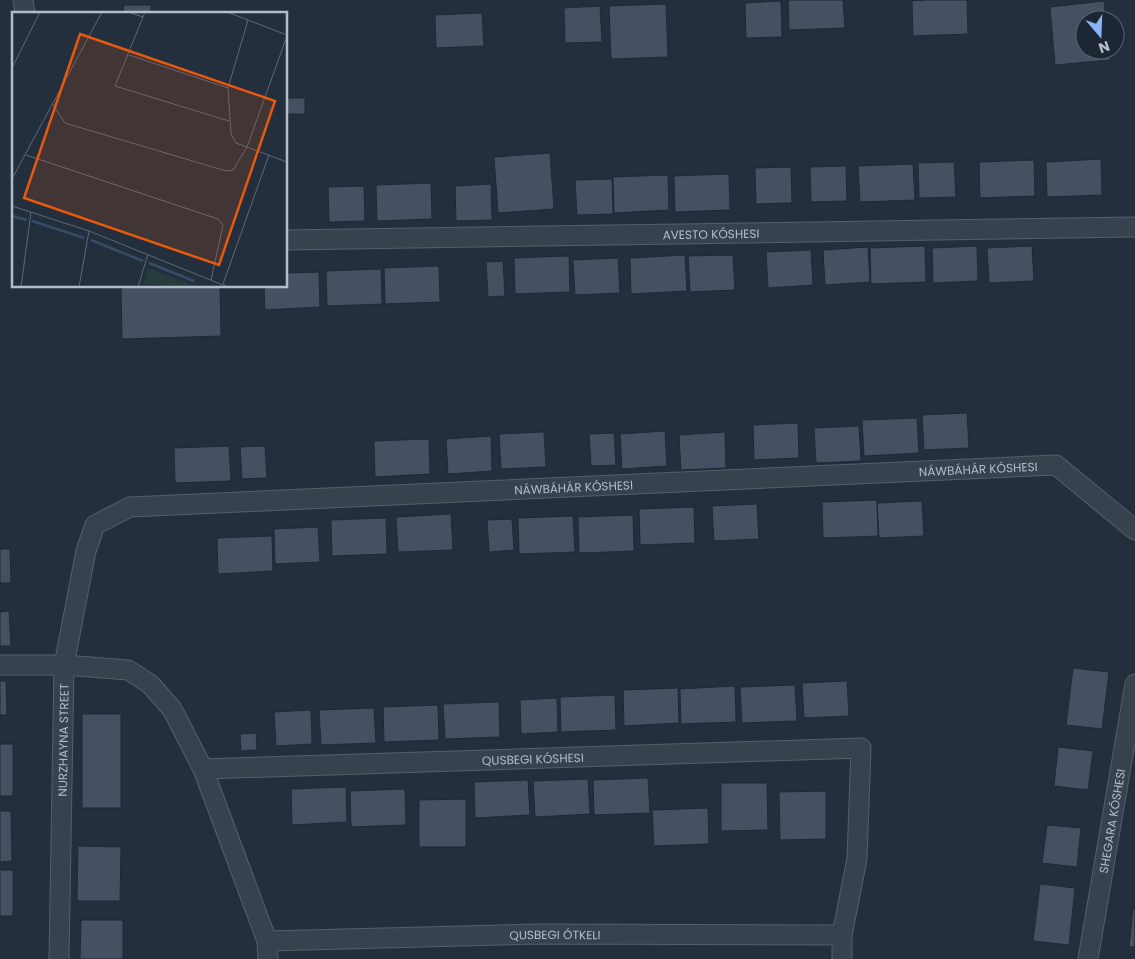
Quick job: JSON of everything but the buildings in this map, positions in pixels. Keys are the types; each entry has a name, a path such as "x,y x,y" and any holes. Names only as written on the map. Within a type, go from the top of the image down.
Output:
{"street":[{"name":"AVESTO KÓSHESI","path":"288,240 1135,227"},
{"name":"NÁWBÁHÁR KÓSHESI","path":"95,525 130,507 1056,464 1135,530"},
{"name":"NURZHAYNA STREET","path":"59,959 64,665 86,551 95,525"},
{"path":"0,665 64,665 128,670 150,684 172,709 204,769 267,950"},
{"name":"SHEGARA KÓSHESI","path":"1088,959 1135,684"},
{"name":"QUSBEGI KÓSHESI","path":"204,769 861,748 857,858 842,935"},
{"name":"QUSBEGI ÓTKELI","path":"267,950 537,934 842,935"},
{"path":"842,935 842,959"}]}
